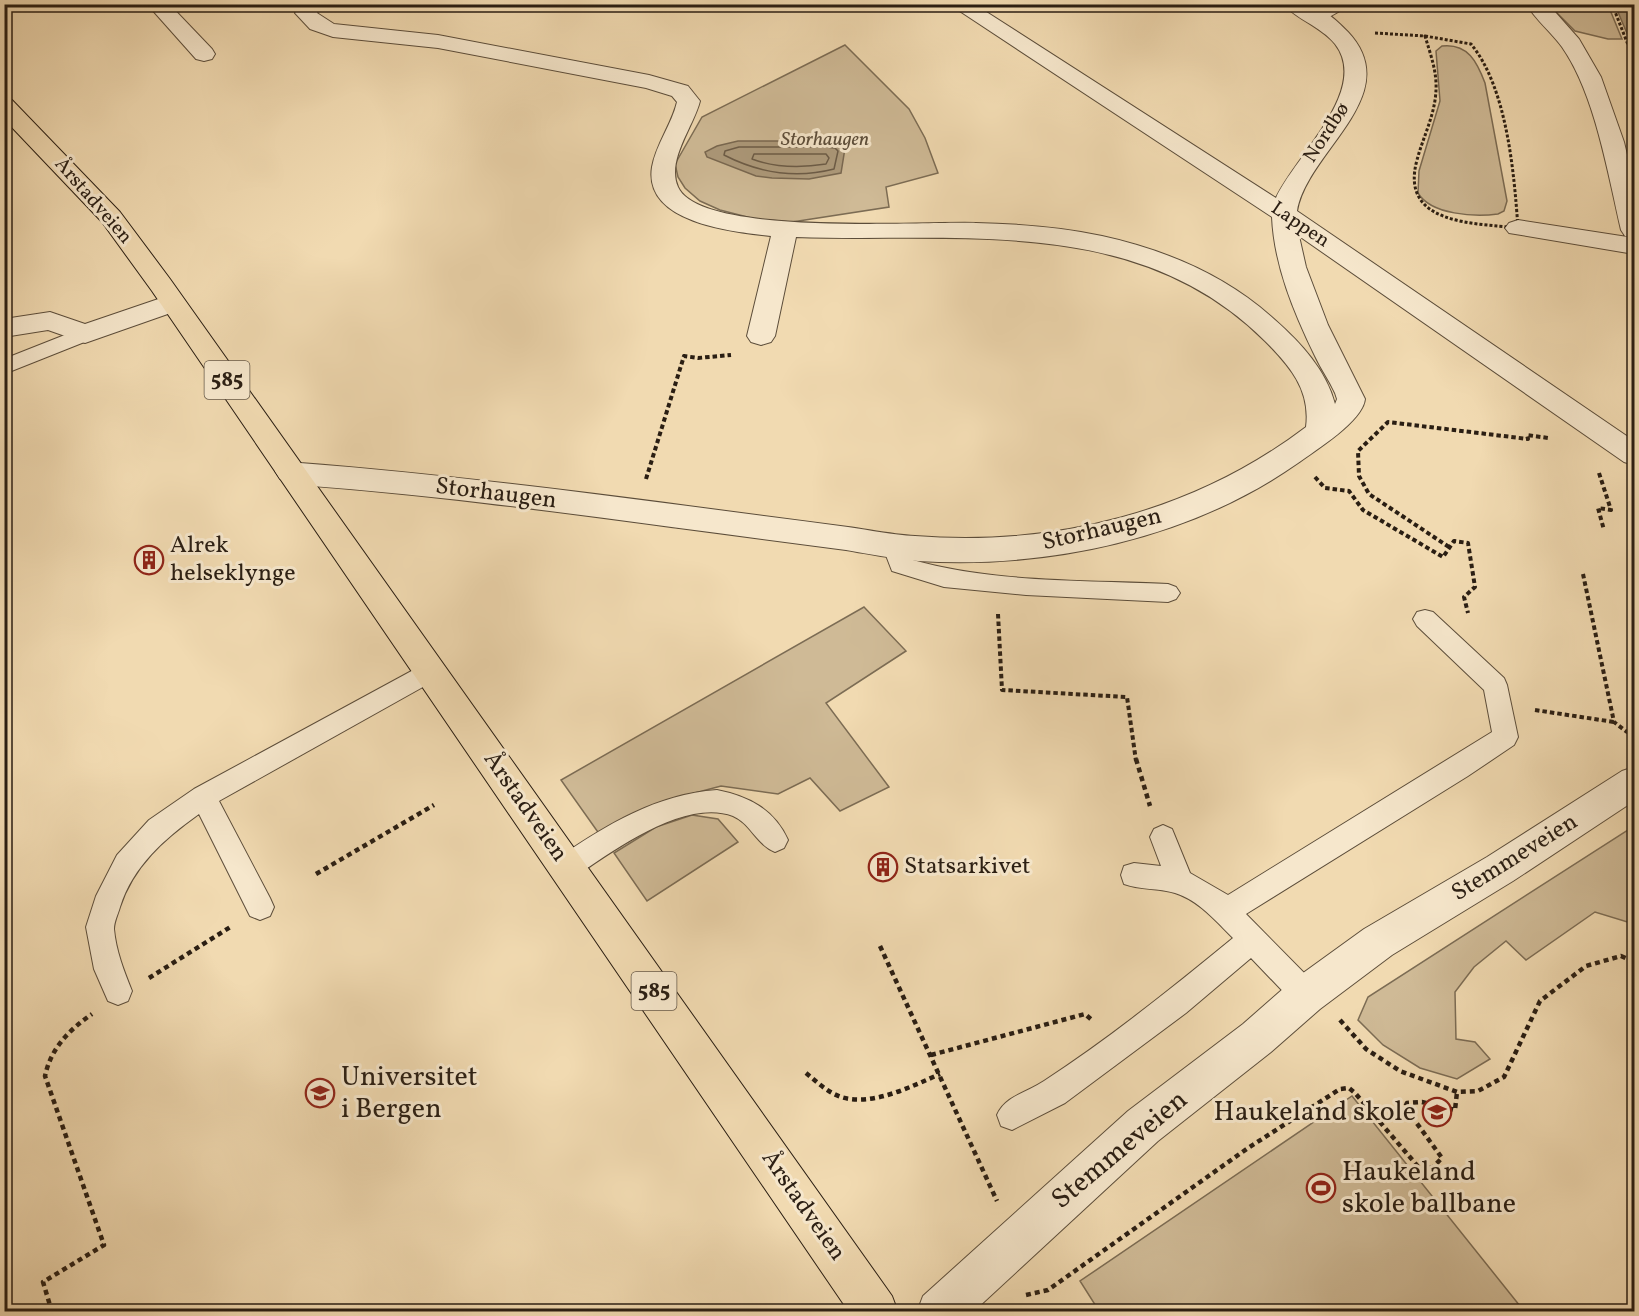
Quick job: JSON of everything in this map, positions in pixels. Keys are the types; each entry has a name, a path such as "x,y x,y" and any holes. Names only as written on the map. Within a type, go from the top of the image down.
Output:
{"main road":[{"name":"Årstadveien","path":"4,105 111,217 876,1311"}],"street":[{"path":"157,4 204,54"},
{"path":"312,4 306,13 312,23 329,29 438,41 649,82 680,91 689,101 688,111 664,164 668,191 682,207 715,219 736,224 784,229 922,230 1073,238 1129,251 1173,267 1242,304 1285,345 1313,384 1321,404 1320,431"},
{"name":"Lappen","path":"959,4 1284,214 1635,455"},
{"name":"Nordbø","path":"1284,214 1293,185 1352,93 1355,72 1351,53 1339,33 1319,17 1294,4"},
{"path":"1536,4 1571,44 1590,77 1612,142 1635,230"},
{"name":"Storhaugen","path":"290,471 299,474 378,480 622,509 893,545 972,550 1021,548 1081,540 1164,517 1229,490 1293,451 1350,407 1351,399 1326,352 1303,297 1286,235 1284,214"},
{"path":"1518,228 1635,246"},
{"path":"761,336 780,259 784,229"},
{"path":"4,328 50,321 85,334 173,303"},
{"name":"Stemmeveien","path":"939,1311 1143,1126 1257,1038 1320,1005 1378,942 1500,869 1635,782"}],"lane":[{"path":"1319,17 1345,4"},
{"path":"4,367 85,334"},
{"path":"893,545 900,566 944,578 1026,586 1168,593"},
{"path":"1225,912 1459,768 1505,737 1495,685 1425,619"},
{"path":"118,991 108,969 100,927 110,896 126,864 158,828 203,797 430,671"},
{"path":"203,797 260,907"},
{"path":"567,867 603,842 642,821 684,805 714,802 741,807 776,840"},
{"path":"1163,837 1180,881"},
{"path":"1134,875 1180,881 1216,902 1320,1005"},
{"path":"1012,1114 1054,1092 1176,1003 1252,940"}],"path":[{"path":"1612,4 1635,60"},
{"path":"1339,33 1425,36 1471,44 1483,59 1497,96 1518,208 1518,228 1446,217 1423,207 1412,191 1411,178 1425,136 1436,90 1436,79 1425,36"},
{"path":"642,488 684,356 698,358 733,355"},
{"path":"1449,548 1369,494 1359,476 1358,451 1388,422 1528,439 1527,435 1533,436"},
{"path":"1293,451 1325,488 1349,491 1363,510 1443,557 1454,541 1468,543 1475,587 1464,597 1465,601"},
{"path":"1596,465 1611,510 1598,508 1604,530"},
{"path":"1583,574 1614,722"},
{"path":"997,605 1002,690 1127,697 1134,735 1136,763 1163,837"},
{"path":"1499,704 1614,722 1627,732 1632,730 1635,712"},
{"path":"316,874 434,804"},
{"path":"142,982 260,907"},
{"path":"880,945 998,1205"},
{"path":"1320,1005 1366,1049 1400,1071 1457,1092 1478,1091 1504,1077 1540,1001 1586,966 1621,956 1635,962"},
{"path":"52,1311 43,1282 104,1245 45,1076 47,1063 58,1042 77,1023 95,1012"},
{"path":"931,1055 1085,1014 1117,1046"},
{"path":"806,1073 825,1090 845,1098 868,1097 901,1090 940,1074"},
{"path":"1014,1298 1048,1290 1248,1148 1340,1089 1349,1088 1355,1093 1421,1170 1430,1170 1442,1158 1405,1107 1407,1103 1414,1101 1455,1110 1457,1092"}],"green space":[{"path":"1549,5 1608,5 1622,39 1608,39 1575,31"},
{"name":"Storhaugen","path":"845,45 909,109 925,138 938,173 886,187 889,207 792,222 755,219 720,210 700,201 685,188 678,177 675,164 702,117"},
{"path":"1442,46 1451,46 1465,51 1475,61 1485,83 1507,201 1504,211 1498,214 1454,213 1433,206 1418,193 1419,171 1440,101 1436,51"},
{"path":"864,607 906,651 826,703 889,787 840,811 810,778 778,794 721,786 661,802 600,835 561,780"},
{"path":"692,815 718,819 738,842 647,901 614,853 656,827"},
{"path":"1634,826 1634,924 1595,912 1526,960 1506,941 1474,967 1455,992 1456,1039 1475,1042 1490,1059 1457,1079 1420,1068 1383,1045 1358,1020 1368,997"},
{"name":"Haukeland skole ballbane","path":"1352,1096 1524,1311 1099,1311 1080,1281"}],"water":[{"path":"1615,5 1634,5 1634,50"},
{"path":"738,141 836,141 843,144 845,148 841,173 809,179 772,178 756,176 707,157 705,152 717,146"}],"place":[{"name":"Alrek helseklynge","path":"149,560"},
{"name":"Statsarkivet","path":"883,867"},
{"name":"Universitet i Bergen","path":"320,1093"},
{"name":"Haukeland skole","path":"1437,1112"},
{"name":"Haukeland skole ballbane","path":"1321,1188"}]}
